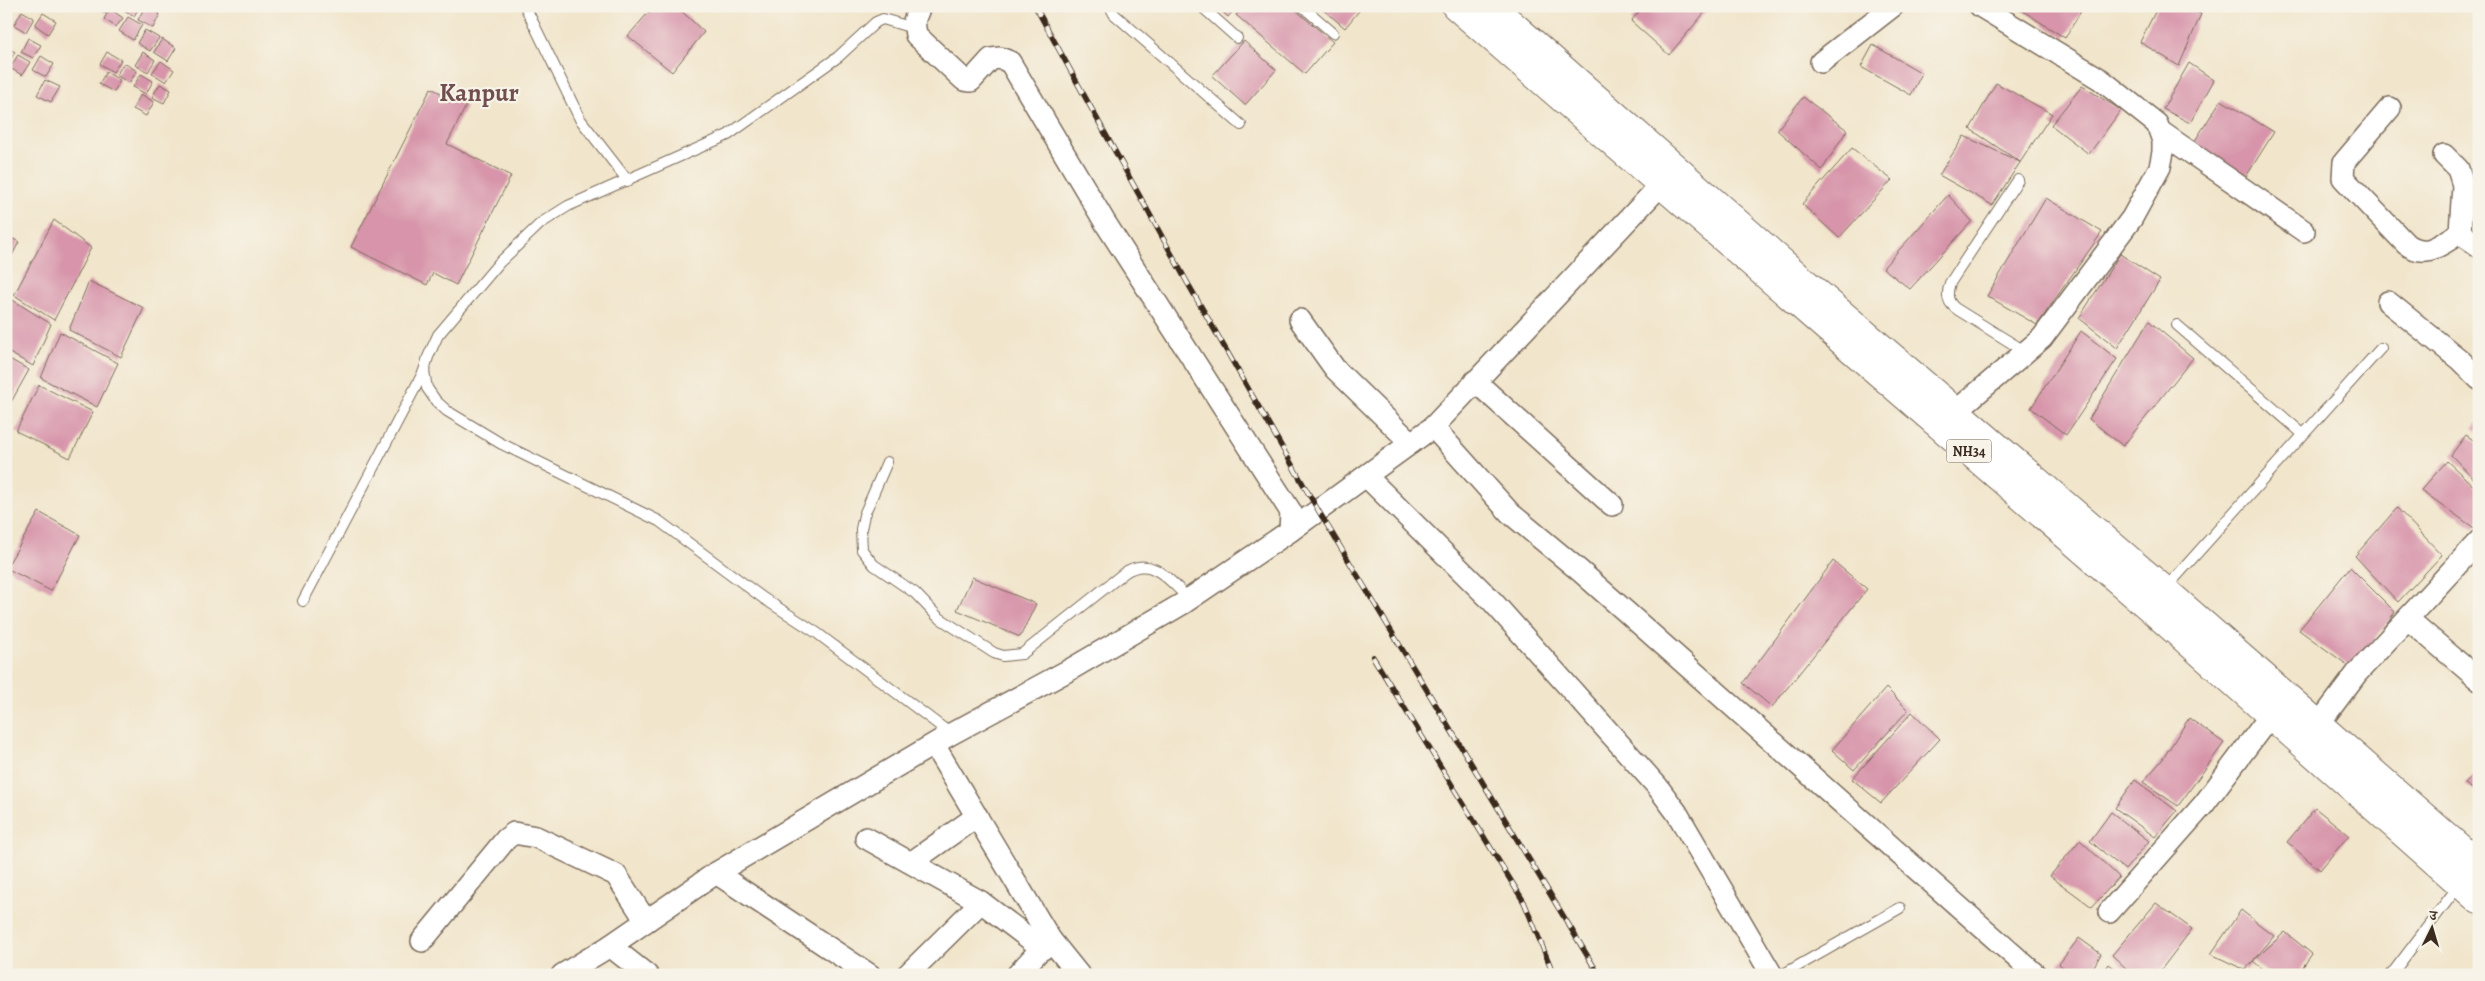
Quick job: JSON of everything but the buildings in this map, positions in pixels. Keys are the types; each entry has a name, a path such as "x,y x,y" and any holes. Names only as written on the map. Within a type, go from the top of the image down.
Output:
{"highway":[{"name":"NH34","path":"1456,6 1668,176 1803,280 2164,590 2311,735 2473,883"},
{"name":"NH34","path":"1491,6 1668,176 2270,716 2311,735"}],"street":[{"path":"920,6 913,28 916,36 964,80 971,81 990,59 1000,58 1010,62 1106,224 1291,512 1290,531"},
{"path":"1822,62 1893,6"},
{"path":"1956,411 2042,338 2142,202 2160,167 2163,152 2161,132 2157,124 2100,79 1980,6"},
{"path":"2390,108 2344,162 2343,178 2406,244 2418,251 2429,250 2460,233"},
{"path":"2161,132 2304,231"},
{"path":"2444,155 2458,169 2463,185 2460,233"},
{"path":"562,975 610,946 716,873 943,739 1071,669 1189,599 1290,531 1433,427 1668,176"},
{"path":"2460,233 2479,246"},
{"path":"2388,302 2460,360 2479,379"},
{"path":"1300,320 1341,376 1411,443"},
{"path":"1475,381 1612,505"},
{"path":"1433,427 1517,519 1580,571 2036,975"},
{"path":"1366,476 1492,602 1657,786 1677,813 1772,975"},
{"path":"2311,735 2357,673 2479,541"},
{"path":"2408,619 2479,680"},
{"path":"2109,912 2210,798 2270,716"},
{"path":"943,739 977,816 1047,944"},
{"path":"912,862 977,816"},
{"path":"422,941 506,839 514,834 536,837 616,875 646,921"},
{"path":"866,838 981,902 1047,944 1079,975"},
{"path":"716,873 870,975"},
{"path":"907,975 981,902"},
{"path":"1017,975 1047,944"},
{"path":"610,946 647,975"}],"lane":[{"path":"525,6 580,119 628,181"},
{"path":"1110,6 1114,14 1241,125"},
{"path":"1201,6 1238,38"},
{"path":"1302,6 1333,33"},
{"path":"303,601 424,371 438,335 499,263 540,223 568,206 728,135 838,56 876,22 883,19 894,20 913,28"},
{"path":"2018,180 1950,283 1948,296 1950,305 2026,352"},
{"path":"2177,325 2303,434"},
{"path":"2164,590 2381,348"},
{"path":"424,371 427,388 436,402 453,415 500,443 659,521 763,598 817,634 943,739"},
{"path":"887,462 864,515 861,529 862,550 874,565 915,593 938,616 994,653 1012,656 1022,654 1124,573 1139,566 1146,566 1164,576 1189,599"},
{"path":"2391,975 2473,883"},
{"path":"1782,975 1900,908"}],"railway":[{"path":"1035,6 1187,282 1318,510 1599,975"},
{"path":"1373,657 1524,902 1554,975"}],"district":[{"name":"Kanpur","path":"479,92"}]}
